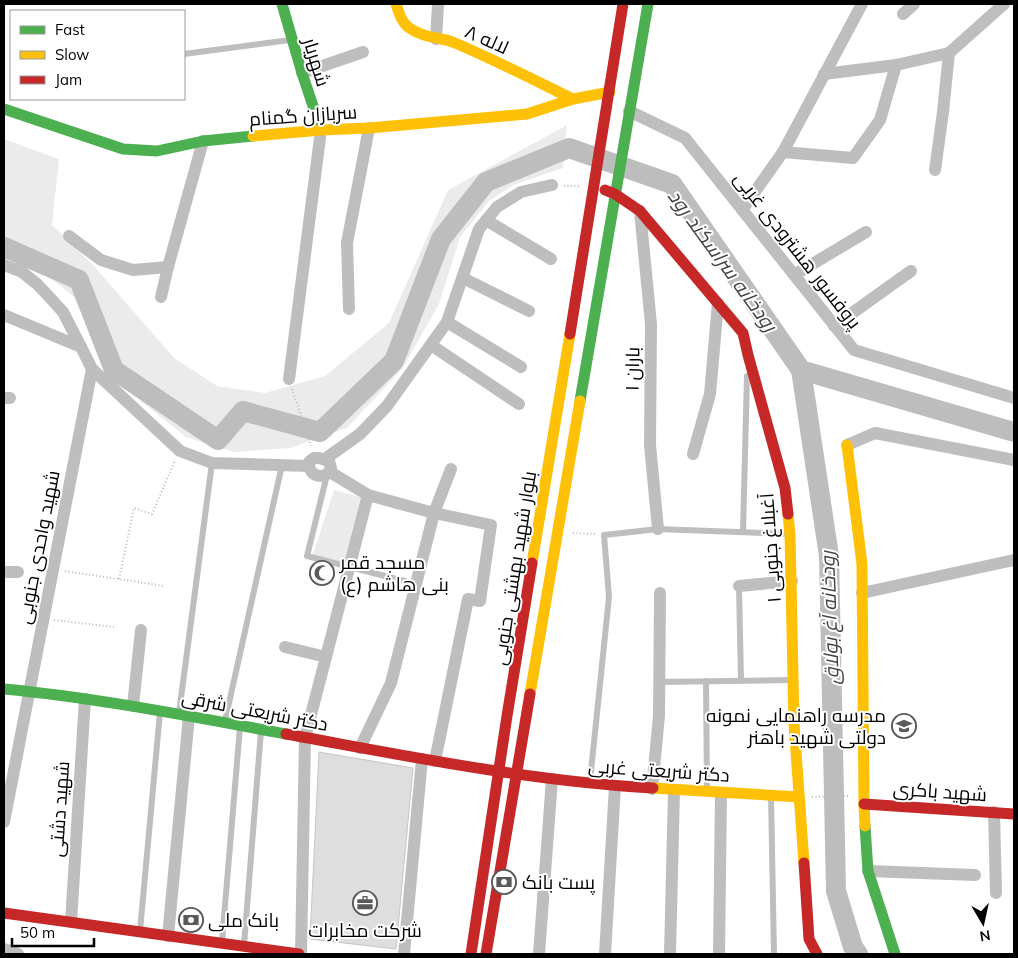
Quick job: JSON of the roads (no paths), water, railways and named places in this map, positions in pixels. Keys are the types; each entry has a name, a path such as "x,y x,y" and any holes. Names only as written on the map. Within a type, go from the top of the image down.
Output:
{"street":[{"name":"شهریار","path":"282,4 321,130"},
{"name":"لاله ۸","path":"396,4 404,23 414,31 436,39 453,42 574,98"},
{"path":"436,39 438,4"},
{"path":"610,92 623,4"},
{"path":"629,114 648,4"},
{"path":"903,14 914,4"},
{"path":"824,74 896,65 949,53 1004,4"},
{"path":"742,210 782,152 857,8"},
{"path":"302,73 364,52"},
{"path":"935,170 949,53"},
{"path":"782,152 853,158 880,120 896,65"},
{"name":"سربازان گمنام","path":"4,109 124,150 157,151 203,140 527,114 574,98 610,92"},
{"name":"بلوار شهید بهشتی جنوبی","path":"471,954 535,544 610,92"},
{"name":"بلوار شهید بهشتی جنوبی","path":"486,954 518,775 629,114"},
{"name":"پروفسور هشترودی غربی","path":"629,114 685,138 854,350 1014,398"},
{"path":"349,309 347,244 369,128"},
{"path":"289,379 321,130"},
{"path":"161,296 203,140"},
{"path":"4,265 22,272 37,284 63,312 92,369 180,450 212,463 282,466 316,461 329,461 332,468 323,476 311,472 316,461 360,434 387,406 448,322 480,229 486,220 497,207 521,192 552,185"},
{"name":"آغبلاغ جنوبی ۱","path":"594,187 615,194 640,211 743,332 785,488 790,534 794,724 799,797 809,939 817,954"},
{"name":"باران ۱","path":"640,211 652,324 650,445 658,529"},
{"path":"486,220 551,259"},
{"path":"794,275 866,232"},
{"path":"69,236 101,260 133,270 168,267"},
{"path":"834,326 912,271"},
{"path":"463,278 529,311"},
{"path":"693,454 710,394 718,302"},
{"path":"4,315 81,347"},
{"path":"448,322 521,367"},
{"path":"431,345 519,404"},
{"name":"شهید واحدی جنوبی","path":"4,822 7,788 29,692 92,369"},
{"path":"895,954 868,870 864,800 862,564 847,444 875,433 1014,460"},
{"path":"360,748 390,683 434,513 451,469"},
{"path":"328,473 368,495 434,513 492,525 480,601 468,599 428,760 404,954"},
{"path":"4,913 300,954 305,738 368,495"},
{"path":"862,593 1014,560"},
{"path":"4,572 18,572"},
{"path":"738,586 792,582"},
{"path":"652,789 659,716 660,593"},
{"path":"133,706 141,630"},
{"path":"285,647 326,657"},
{"name":"دکتر شریعتی شرقی","path":"4,689 133,706 518,775"},
{"name":"شهید دشتی","path":"71,922 85,699"},
{"path":"168,936 184,715"},
{"name":"دکتر شریعتی غربی","path":"518,775 652,789 799,797"},
{"path":"539,954 552,779"},
{"path":"605,954 614,786"},
{"path":"670,954 674,790"},
{"path":"719,954 722,793"},
{"name":"شهید باکری","path":"864,800 1014,814"},
{"path":"994,812 996,893"},
{"path":"868,870 975,875"},
{"path":"4,949 18,954"}],"lane":[{"path":"185,54 292,39"},
{"path":"743,532 748,355"},
{"path":"184,715 212,463"},
{"path":"225,723 282,466"},
{"path":"328,473 307,556 416,584"},
{"path":"589,783 609,597 604,535 658,529 790,534"},
{"path":"738,586 741,680"},
{"path":"659,682 793,680"},
{"path":"706,681 707,792"},
{"path":"140,932 161,711"},
{"path":"222,944 240,726"},
{"path":"244,946 261,728"},
{"path":"771,796 774,954"}],"waterway":[{"name":"رودخانه سراسکند رود","path":"4,247 79,280 114,370 218,440 243,411 320,432 394,361 441,239 486,182 569,148 672,184 801,370 1014,432"},
{"name":"رودخانه آغ بولاق","path":"801,370 829,556 836,891 853,947 858,954"}],"place":[{"name":"مسجد قمر بنی هاشم (ع)","path":"322,573"},
{"name":"مدرسه راهنمایی نمونه دولتی شهید باهنر","path":"904,726"},
{"name":"پست بانک","path":"504,882"},
{"name":"شرکت مخابرات","path":"365,903"},
{"name":"بانک ملی","path":"191,920"}]}
